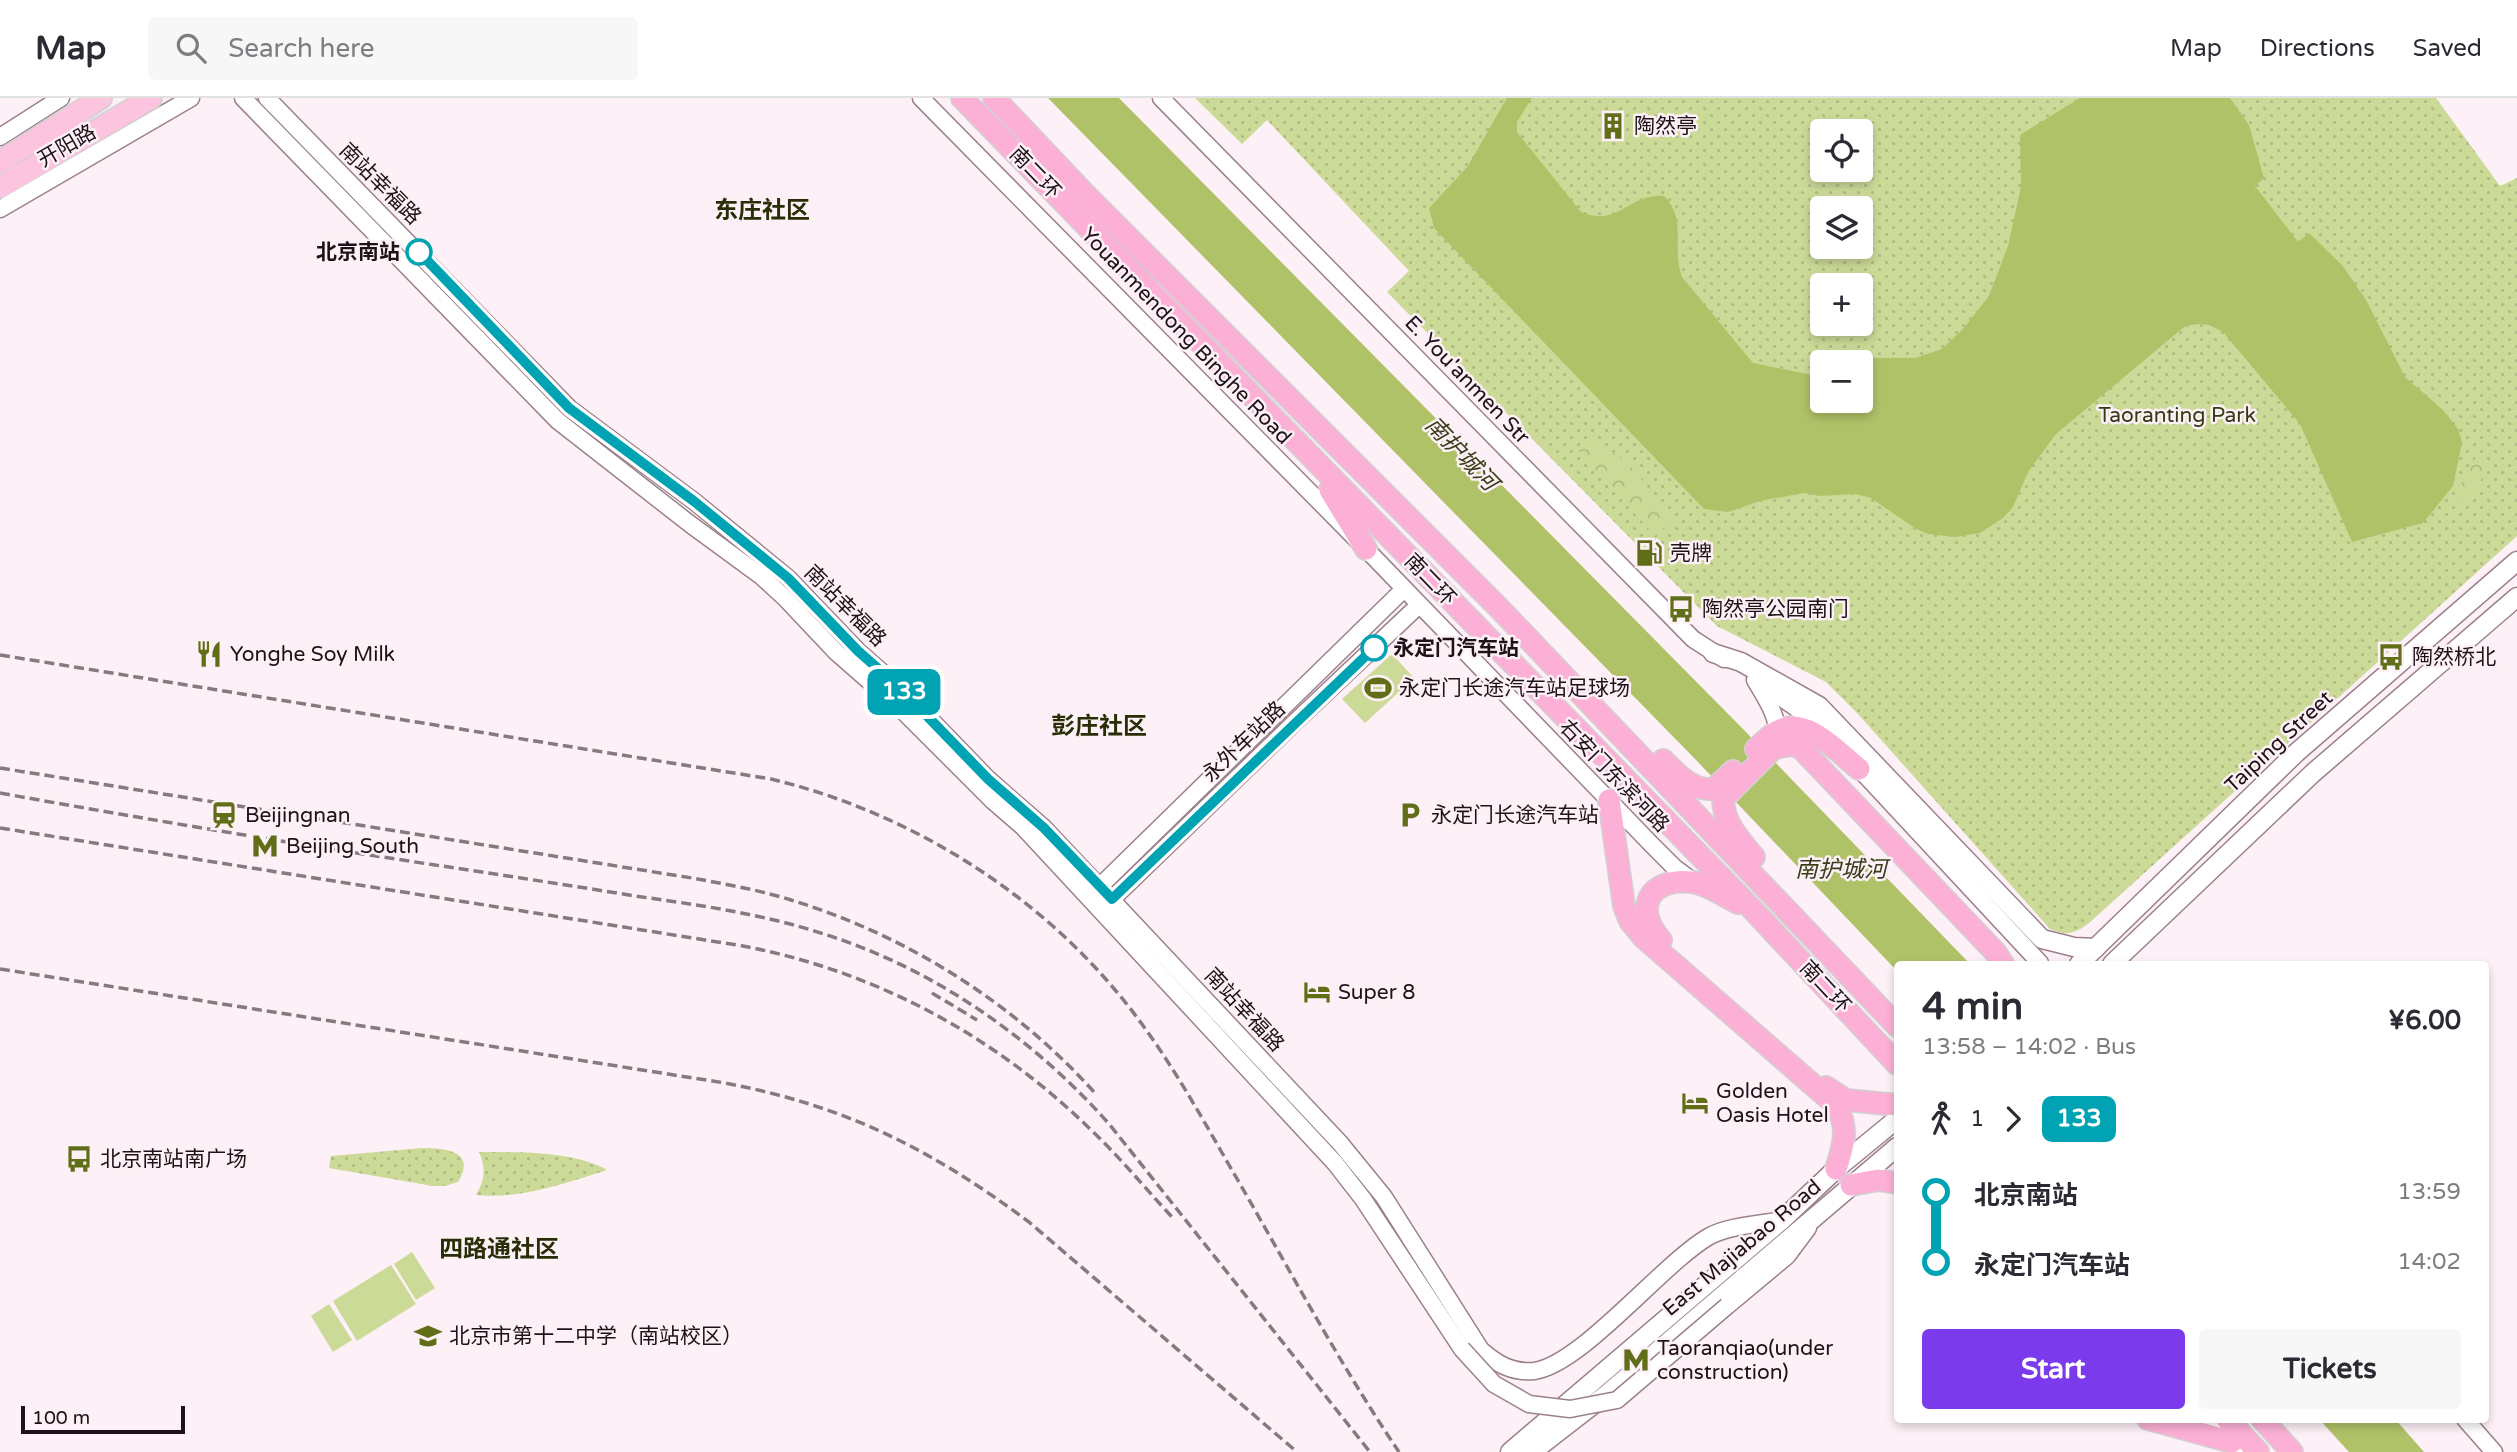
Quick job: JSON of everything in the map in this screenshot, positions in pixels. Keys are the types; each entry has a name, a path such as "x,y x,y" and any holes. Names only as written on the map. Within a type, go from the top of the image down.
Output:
{"highway":[{"name":"南二环","path":"962,98 1752,909 1894,1061"},
{"name":"南二环","path":"994,98 1084,193 1500,609 1894,1023"},
{"path":"1308,455 1366,549"},
{"path":"1612,726 1642,741 1680,777 1698,788 1718,794"},
{"path":"1718,794 1773,739 1797,727 1806,729 1859,769"},
{"path":"1773,739 1800,747 2001,961"},
{"path":"1718,794 1728,823 1757,860 1769,890"},
{"path":"1609,800 1624,906 1630,921 1644,938 1836,1105 1843,1117 1845,1142 1836,1169"},
{"path":"1752,909 1694,882 1668,882 1657,889 1646,908 1647,921 1653,931 1832,1092 1846,1100 1875,1104 1894,1116"},
{"path":"1875,1104 1894,1096"},
{"path":"1851,1185 1878,1180 1894,1183"},
{"path":"2161,1423 2236,1447"},
{"path":"2231,1423 2258,1452"},
{"path":"2266,1423 2293,1452"},
{"path":"2282,1423 2293,1452"}],"main road":[{"path":"0,162 102,98"},
{"path":"0,187 151,98"},
{"name":"Taiping Street","path":"2082,961 2297,753 2517,561"},
{"path":"2115,961 2313,773 2517,597"},
{"path":"1713,653 1741,662 1819,706 2042,939 2074,947 2096,948"},
{"path":"1510,1452 1782,1220 1894,1118"},
{"name":"East Majiabao Road","path":"1532,1452 1606,1394 1894,1149"}],"street":[{"name":"开阳路","path":"0,137 61,98"},
{"name":"开阳路","path":"0,209 191,98"},
{"name":"南站幸福路","path":"243,98 558,421 769,583 836,652 901,708 993,801 1094,892"},
{"name":"南站幸福路","path":"267,98 569,408 695,502 788,578 988,779 1044,828 1106,905 1340,1143 1384,1197 1481,1350 1496,1363 1511,1370 1536,1371 1574,1353 1684,1254 1712,1235 1782,1220"},
{"name":"Youanmendong Binghe Road","path":"921,98 1419,605"},
{"name":"E. You'anmen Str","path":"1161,98 1693,639 1810,717 2038,961"},
{"name":"永外车站路","path":"1094,892 1404,589"},
{"name":"永外车站路","path":"1106,905 1419,605"},
{"name":"右安门东滨河路","path":"1419,605 1675,868 1694,882"},
{"path":"1754,678 1775,716 1773,739"},
{"path":"1106,905 1335,1163 1363,1199 1462,1349 1494,1384 1529,1404 1570,1409 1617,1400 1787,1256 1820,1212"},
{"path":"2214,1423 2236,1447"},
{"path":"2469,1423 2494,1452"}],"green space":[{"name":"Taoranting Park","path":"1195,98 2436,98 2500,186 2517,178 2517,536 2088,924 2070,933 2056,931 2050,929 1858,714 1826,682 1717,626 1387,292 1409,271 1267,120 1242,144"},
{"path":"1593,439 1628,463 1674,519 1655,536 1578,450"},
{"path":"2479,452 2489,465 2471,498 2447,507"},
{"name":"永定门长途汽车站足球场","path":"1392,654 1414,678 1365,723 1342,699"},
{"path":"423,1148 456,1153 464,1164 458,1182 433,1186 329,1168 331,1156"},
{"path":"479,1152 562,1156 607,1170 526,1193 476,1195 484,1174"},
{"path":"412,1252 435,1288 416,1300 394,1264"},
{"path":"391,1265 416,1304 357,1341 333,1301"},
{"path":"329,1304 352,1340 333,1352 311,1316"}],"water":[{"name":"南护城河","path":"1048,98 1119,98 1745,731 1967,961 1894,961 1894,968 1697,761"},
{"path":"1507,98 1532,98 1517,122 1517,132 1581,212 1605,216 1641,199 1664,196 1675,215 1682,277 1753,363 1810,375 1810,413 1873,413 1873,358 1915,358 1942,349 1963,329 1989,296 2008,246 2021,187 2020,135 2080,98 2230,98 2249,125 2264,178 2255,186 2298,242 2309,233 2342,265 2366,300 2405,377 2443,410 2458,429 2462,442 2453,486 2423,523 2352,542 2300,424 2224,333 2209,325 2200,324 2184,327 2056,434 2028,472 2013,507 2003,518 1980,533 1955,537 1928,534 1916,529 1871,498 1856,494 1819,496 1804,493 1760,501 1728,512 1704,509 1434,228 1429,208 1468,166"},
{"path":"2323,1423 2399,1423 2424,1452 2349,1452"}],"railway":[{"path":"0,655 771,779 866,810 956,855 999,883 1076,947 1144,1027 1188,1095 1333,1346 1399,1452"},
{"path":"0,768 692,878 791,900 876,932 956,976 1029,1029 1094,1092"},
{"path":"0,793 271,839 731,911 827,935 907,967 981,1011 1016,1036 1049,1064 1110,1125 1370,1452"},
{"path":"0,828 743,946 839,972 929,1011 1012,1063 1088,1127 1172,1217"},
{"path":"0,969 725,1083 810,1104 849,1118 922,1152 1029,1222 1297,1452"},
{"path":"932,993 977,1020"}],"bus line":[{"name":"133","path":"419,252 569,408 695,502 788,578 858,651 901,689 988,779 1044,828 1112,899 1374,648"}],"place":[{"name":"陶然亭","path":"1613,126"},
{"name":"北京南站","path":"419,252"},
{"name":"壳牌","path":"1649,553"},
{"name":"陶然亭公园南门","path":"1681,609"},
{"name":"永定门汽车站","path":"1374,648"},
{"name":"Yonghe Soy Milk","path":"209,654"},
{"name":"陶然桥北","path":"2391,657"},
{"name":"永定门长途汽车站足球场","path":"1378,688"},
{"name":"Beijingnan","path":"224,815"},
{"name":"永定门长途汽车站","path":"1410,815"},
{"name":"Beijing South","path":"265,846"},
{"name":"Super 8","path":"1317,992"},
{"name":"Golden Oasis Hotel","path":"1695,1103"},
{"name":"北京南站南广场","path":"79,1159"},
{"name":"北京市第十二中学（南站校区）","path":"428,1336"},
{"name":"Taoranqiao(under construction)","path":"1636,1360"}],"district":[{"name":"东庄社区","path":"762,210"},
{"name":"彭庄社区","path":"1099,726"},
{"name":"四路通社区","path":"499,1249"}]}
